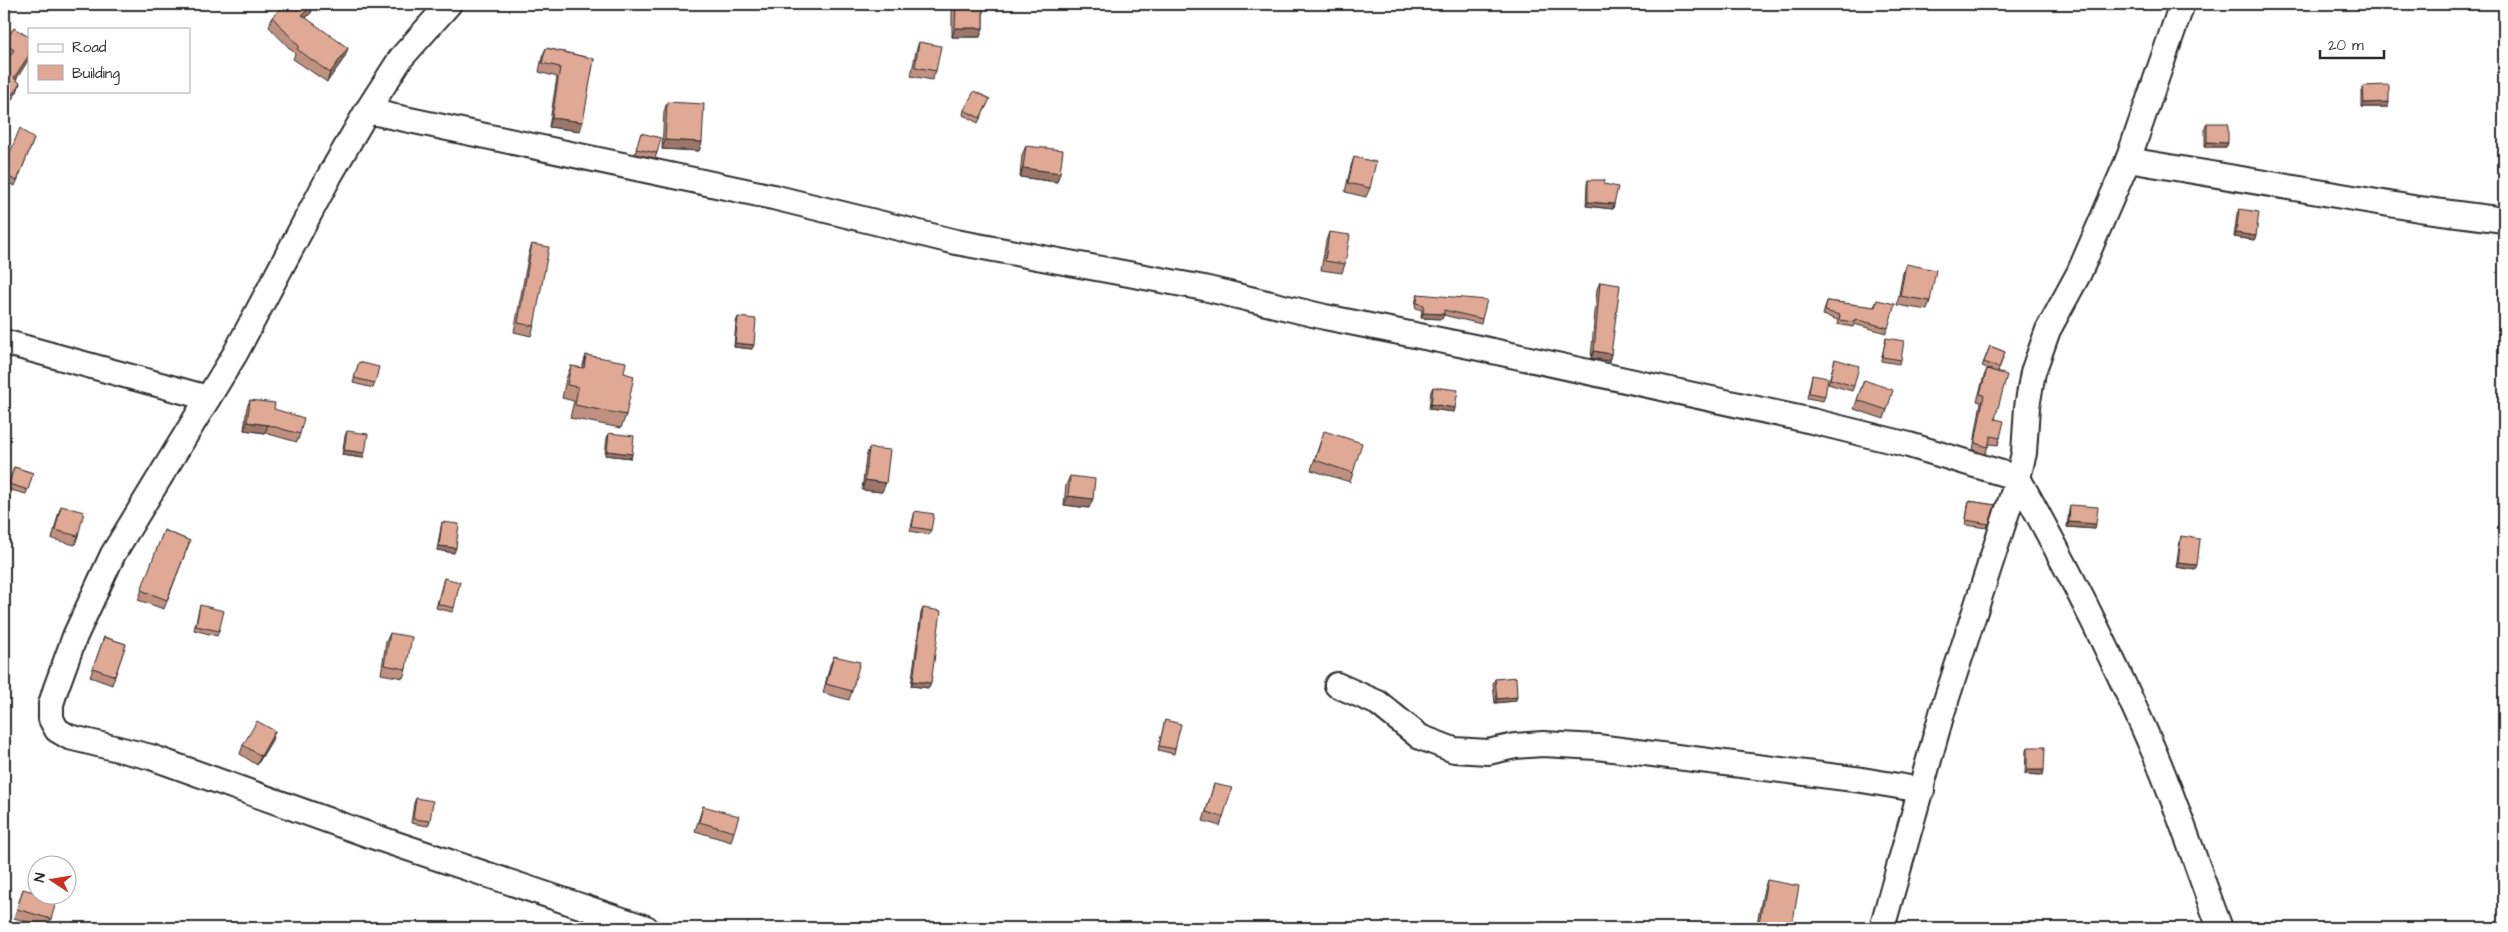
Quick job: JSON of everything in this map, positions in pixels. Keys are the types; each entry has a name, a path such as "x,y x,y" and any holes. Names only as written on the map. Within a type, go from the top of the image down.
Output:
{"street":[{"path":"449,4 406,52 367,110 330,175 239,346 147,496 100,580 75,636 56,688 51,704 51,719 57,730 69,738 151,757 372,836 646,928"},
{"path":"1882,928 1945,704 2018,478 2024,453 2026,407 2033,372 2048,330 2079,273 2128,160 2182,4"},
{"path":"367,110 773,197 956,242 1204,288 1325,317 1812,421 1909,445 2018,478 2062,557 2119,674 2158,764 2220,928"},
{"path":"2128,160 2428,210 2504,220"},
{"path":"4,342 208,398"},
{"path":"1337,685 1378,703 1420,737 1454,750 1488,752 1514,746 1543,744 1597,747 1862,780 1922,790"}],"building":[{"path":"286,4 314,4 302,15 348,48 330,73 297,49 299,46 272,17"},
{"path":"956,4 983,4 983,28 955,28"},
{"path":"14,28 28,36 28,57 14,78 20,83 6,103 4,101 4,65 14,50 4,43"},
{"path":"919,42 941,46 936,71 915,67"},
{"path":"546,48 594,59 583,122 552,118 560,67 542,63"},
{"path":"2389,85 2389,102 2364,103 2363,86"},
{"path":"974,91 990,99 980,118 964,110"},
{"path":"667,102 704,104 702,142 665,140"},
{"path":"2207,123 2228,123 2228,143 2207,142"},
{"path":"20,128 34,139 17,181 4,175 4,167"},
{"path":"641,133 661,138 657,153 636,149"},
{"path":"1026,146 1063,150 1060,173 1023,168"},
{"path":"1354,157 1376,162 1370,188 1348,183"},
{"path":"1588,180 1605,180 1604,184 1618,187 1614,204 1588,202"},
{"path":"2239,209 2259,212 2256,236 2236,233"},
{"path":"1329,232 1350,235 1345,264 1325,261"},
{"path":"532,244 549,247 534,326 518,323"},
{"path":"1906,264 1936,270 1930,301 1900,296"},
{"path":"1600,282 1620,285 1611,354 1594,351"},
{"path":"1418,294 1487,300 1482,319 1444,310 1444,314 1423,313 1424,305 1417,303"},
{"path":"1877,300 1895,304 1888,328 1855,319 1855,322 1839,320 1840,315 1825,311 1827,301 1875,307"},
{"path":"738,317 756,319 754,345 735,343"},
{"path":"1886,338 1904,341 1901,360 1882,357"},
{"path":"1990,346 2005,352 1999,368 1984,362"},
{"path":"586,355 626,362 624,373 634,376 626,415 575,405 578,387 567,385 571,366 584,368"},
{"path":"1835,359 1859,366 1854,386 1830,379"},
{"path":"359,362 379,367 375,383 354,378"},
{"path":"1987,369 2007,375 1995,419 2004,421 2000,438 1991,436 1988,447 1975,443 1984,395 1980,394"},
{"path":"1812,375 1828,378 1825,396 1809,393"},
{"path":"1864,380 1893,390 1887,410 1857,400"},
{"path":"1433,387 1458,390 1455,408 1431,404"},
{"path":"250,400 275,403 274,409 304,418 300,434 268,425 247,422"},
{"path":"347,431 368,434 365,453 344,450"},
{"path":"1324,431 1362,443 1353,473 1315,460"},
{"path":"609,433 634,436 632,454 607,451"},
{"path":"869,448 890,450 886,483 865,480"},
{"path":"14,467 33,473 28,490 9,484"},
{"path":"1070,476 1095,479 1093,499 1068,496"},
{"path":"1969,501 1995,505 1989,524 1966,520"},
{"path":"2070,505 2098,507 2096,524 2069,522"},
{"path":"61,506 84,512 78,536 55,530"},
{"path":"915,511 934,514 931,530 912,527"},
{"path":"442,522 459,524 456,548 439,546"},
{"path":"164,530 190,541 167,600 141,590"},
{"path":"2181,536 2200,539 2197,565 2178,563"},
{"path":"444,578 460,582 454,608 438,604"},
{"path":"200,605 224,611 219,631 196,626"},
{"path":"923,608 941,611 931,683 913,681"},
{"path":"390,633 412,637 406,669 384,665"},
{"path":"104,637 126,644 115,676 93,668"},
{"path":"834,656 860,662 852,691 826,684"},
{"path":"1516,677 1517,697 1497,699 1495,679"},
{"path":"1165,720 1181,724 1175,749 1159,746"},
{"path":"257,721 275,731 261,756 243,745"},
{"path":"2027,747 2045,747 2044,770 2027,770"},
{"path":"1214,784 1232,788 1223,817 1206,812"},
{"path":"416,798 433,801 430,821 413,819"},
{"path":"703,806 739,816 734,832 699,822"},
{"path":"1767,880 1799,886 1792,927 1800,928 1758,928"},
{"path":"23,889 28,890 28,904 56,904 51,919 17,909"}]}
